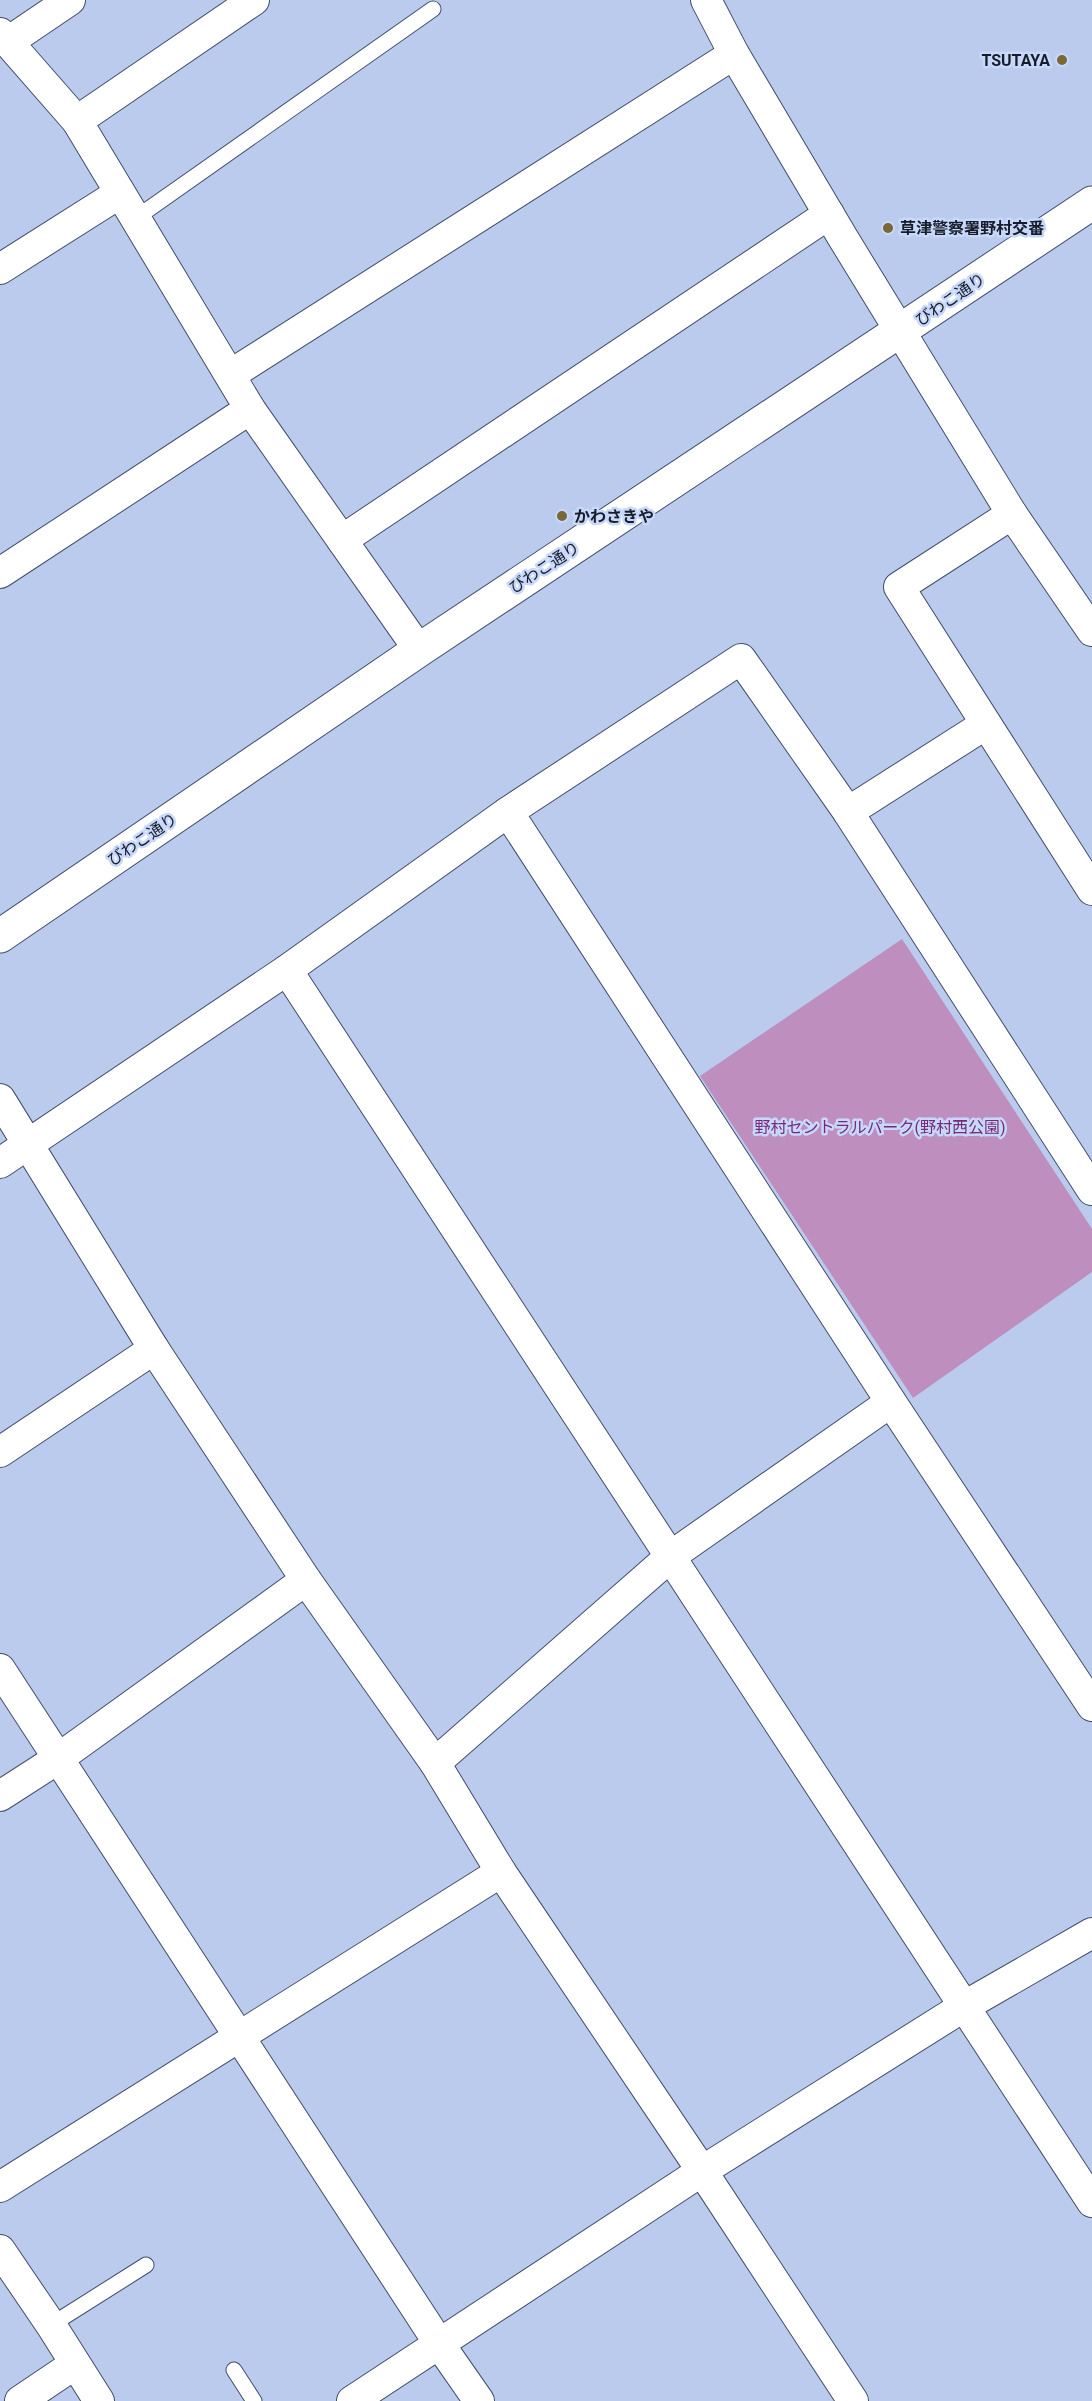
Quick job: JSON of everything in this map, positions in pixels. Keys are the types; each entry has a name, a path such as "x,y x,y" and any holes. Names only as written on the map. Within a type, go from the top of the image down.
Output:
{"street":[{"path":"70,0 4,37 77,121 250,409 419,650"},
{"path":"77,121 254,0"},
{"path":"709,1 734,54 1012,514 1091,627"},
{"path":"230,375 734,54"},
{"name":"びわこ通り","path":"0,936 419,650 1092,203"},
{"path":"0,269 128,206"},
{"path":"342,540 830,214"},
{"path":"0,573 250,409"},
{"path":"1012,514 899,587 1092,891"},
{"path":"0,1163 287,970 508,812 741,660 848,812 1092,1190"},
{"path":"848,812 986,724"},
{"path":"508,812 891,1402 1092,1706"},
{"path":"287,970 1092,2202"},
{"path":"0,1099 154,1349 306,1580 435,1763 501,1872 853,2401"},
{"path":"0,1452 154,1349"},
{"path":"435,1763 671,1556 891,1402"},
{"path":"0,1796 59,1758 306,1580"},
{"path":"0,1669 479,2401"},
{"path":"0,2187 501,1872"},
{"path":"352,2401 702,2171 963,2007 1092,1933"},
{"path":"0,2250 99,2401"},
{"path":"20,2401 75,2364"}],"lane":[{"path":"128,206 433,9"},
{"path":"51,2325 146,2265"},
{"path":"234,2370 254,2401"}],"green space":[{"name":"野村セントラルパーク(野村西公園)","path":"902,939 1092,1229 1092,1272 913,1398 700,1076"}],"place":[{"name":"TSUTAYA","path":"1062,60"},
{"name":"草津警察署野村交番","path":"888,228"},
{"name":"かわさきや","path":"562,516"}]}
